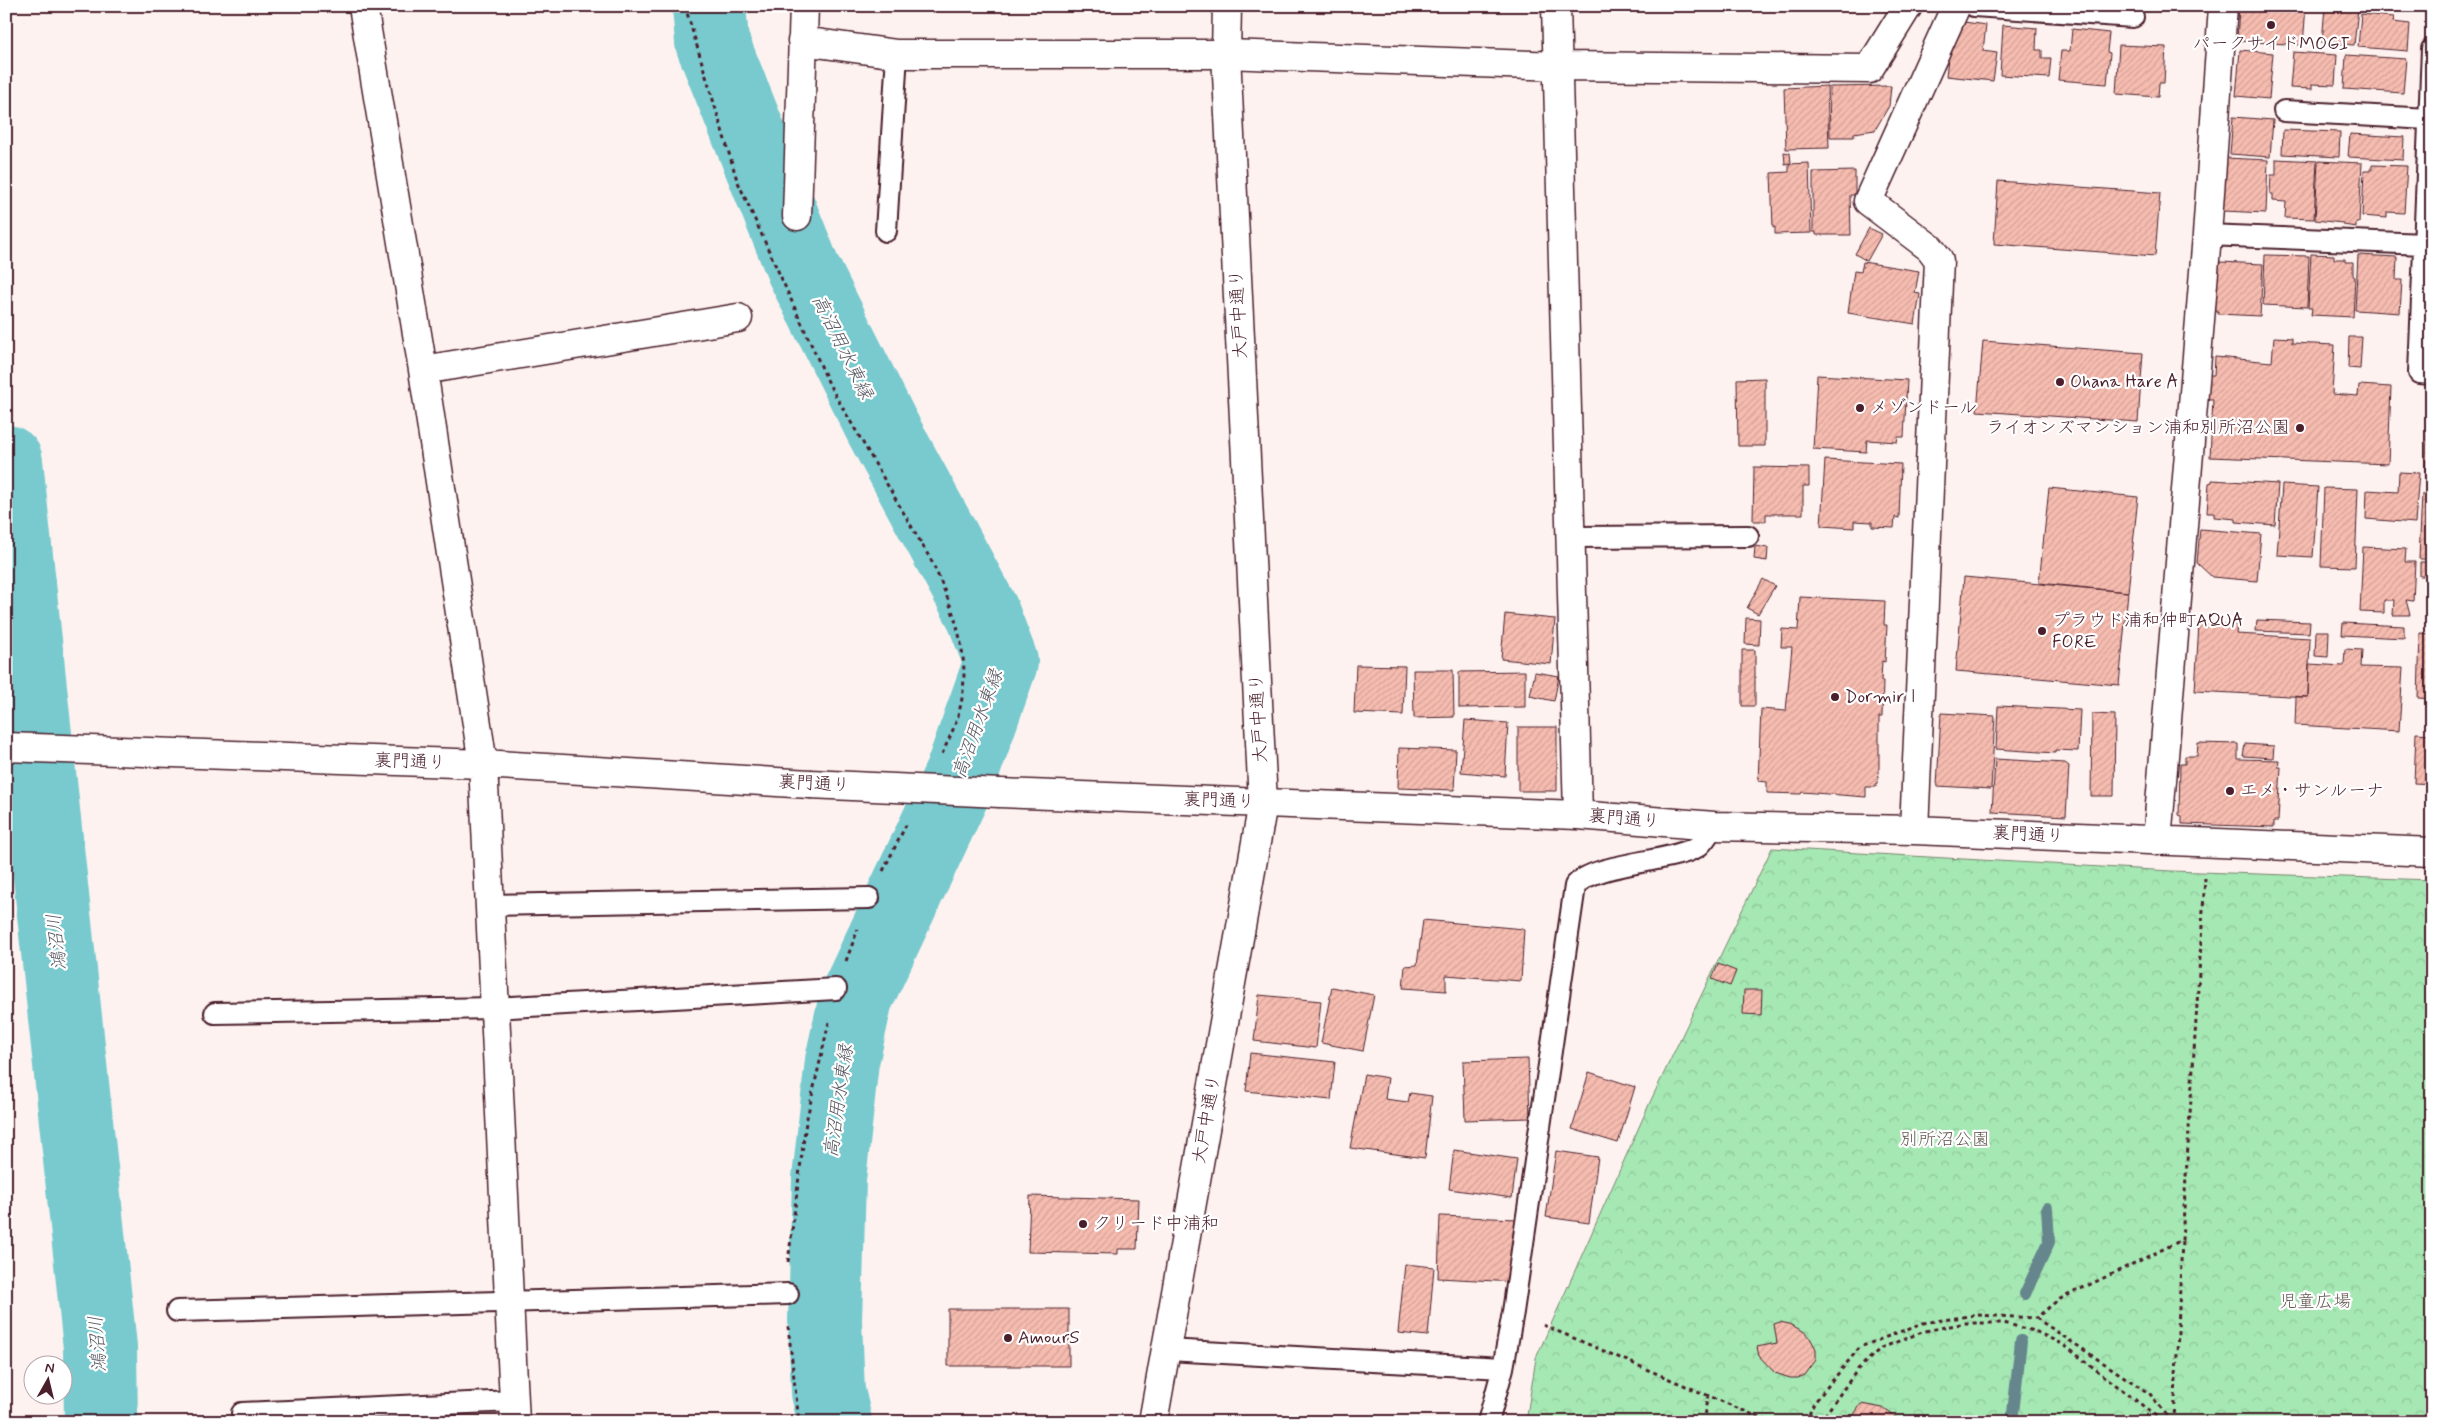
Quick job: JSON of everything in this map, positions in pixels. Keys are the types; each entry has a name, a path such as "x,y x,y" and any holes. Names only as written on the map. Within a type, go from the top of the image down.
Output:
{"street":[{"path":"363,6 423,370 483,764 514,1412"},
{"path":"797,216 804,6"},
{"name":"大戸中通り","path":"1153,1422 1263,803 1226,54 1227,6"},
{"path":"1556,6 1578,815"},
{"path":"802,41 897,54 1226,54 1558,66 1869,69 1908,6"},
{"path":"1914,830 1939,260 1930,248 1868,201 1956,6"},
{"path":"2157,841 2207,235 2223,6"},
{"path":"423,370 738,318"},
{"name":"裏門通り","path":"6,747 93,752 483,764 810,784 1000,793 1578,815 1714,826 1914,830 2432,852"}],"lane":[{"path":"1974,6 2133,18"},
{"path":"2432,49 2419,374 2432,374"},
{"path":"886,231 897,54"},
{"path":"2284,111 2429,119"},
{"path":"2207,235 2424,244"},
{"path":"1570,537 1748,536"},
{"path":"1488,1422 1503,1368 1513,1312 1575,886 1579,880 1599,873 1698,846 1714,826"},
{"path":"489,905 869,898"},
{"path":"215,1013 494,1008 836,989"},
{"path":"177,1311 788,1294"},
{"path":"1167,1350 1503,1368"},
{"path":"242,1413 514,1412"}],"path":[{"path":"685,6 741,189 830,386 931,560 944,588 963,645 965,679 957,719 942,756"},
{"path":"2173,1422 2182,1240 2208,842"},
{"path":"2036,1318 2058,1300 2182,1240"},
{"path":"1513,1312 1770,1422"},
{"path":"1806,1422 1814,1403 1860,1347 1923,1323 1976,1315 2036,1318 2150,1394 2173,1422"},
{"path":"1820,1422 1858,1369 1881,1348 1925,1331 1966,1323 2004,1323 2037,1332 2064,1345 2164,1422"},
{"path":"1703,1422 1708,1394"},
{"path":"2194,1422 2220,1419 2241,1422"}],"green space":[{"name":"別所沼公園","path":"1772,848 2171,871 2432,880 2432,1422 1526,1422 1536,1358 1651,1100"}],"building":[{"name":"パークサイドMOGI","path":"2247,6 2306,6 2303,45 2237,41 2239,8 2247,9"},
{"path":"2325,6 2368,6 2368,10 2358,9 2354,45 2322,43"},
{"path":"2361,14 2394,17 2393,22 2410,24 2408,51 2358,47"},
{"path":"1964,22 1986,25 1983,51 1997,53 1993,81 1946,76 1950,41 1960,25 1964,26"},
{"path":"2003,25 2037,28 2036,50 2042,50 2042,58 2051,58 2049,78 2000,75"},
{"path":"2072,29 2109,33 2107,52 2110,53 2107,84 2058,80 2061,51 2070,51"},
{"path":"2119,45 2166,47 2164,83 2159,83 2158,97 2116,94"},
{"path":"2240,50 2273,53 2269,99 2236,96"},
{"path":"2293,52 2337,55 2335,85 2312,84 2312,89 2290,88"},
{"path":"2346,55 2406,59 2403,93 2344,89"},
{"path":"1827,86 1829,148 1786,149 1784,88"},
{"path":"1891,86 1889,106 1875,130 1854,133 1854,137 1830,137 1829,87"},
{"path":"2233,117 2273,120 2270,157 2230,154"},
{"path":"2283,130 2340,132 2339,157 2282,154"},
{"path":"2350,134 2404,137 2403,160 2348,157"},
{"path":"1784,152 1790,153 1791,163 1785,164"},
{"path":"2226,158 2268,160 2266,213 2223,211"},
{"path":"2276,159 2317,161 2314,219 2285,218 2286,202 2273,201 2273,194 2270,194 2271,175 2276,175"},
{"path":"2318,161 2362,163 2359,222 2356,222 2356,227 2343,225 2343,223 2315,220"},
{"path":"1809,163 1811,233 1775,234 1775,227 1773,228 1771,173 1789,172 1789,164"},
{"path":"2372,165 2407,166 2404,213 2387,212 2387,218 2362,216 2364,170 2372,170"},
{"path":"1855,171 1855,195 1850,195 1851,235 1816,235 1816,232 1813,232 1813,172"},
{"path":"1998,181 2160,193 2155,256 1994,244"},
{"path":"1869,228 1882,234 1867,261 1855,254"},
{"path":"2311,254 2334,255 2334,259 2345,259 2345,262 2353,262 2353,276 2355,277 2353,317 2311,315 2312,308 2308,308"},
{"path":"2265,255 2309,256 2307,307 2263,305"},
{"path":"2358,255 2397,257 2396,280 2402,280 2400,313 2355,310"},
{"path":"1863,262 1919,271 1915,293 1920,294 1915,324 1848,313 1854,271 1861,272"},
{"path":"2220,262 2263,264 2260,316 2218,314 2218,311 2214,312 2216,264 2220,264"},
{"name":"ライオンズマンション浦和別所沼公園","path":"2274,337 2292,338 2292,343 2335,345 2332,394 2358,396 2359,385 2391,387 2388,464 2210,457 2213,399 2208,399 2209,375 2214,375 2215,357 2272,362"},
{"path":"2349,337 2362,337 2360,369 2348,368"},
{"name":"Ohana Hare A","path":"1983,341 2143,353 2138,422 1977,411"},
{"name":"メゾンドール","path":"1817,375 1907,380 1904,437 1898,437 1897,442 1867,440 1866,452 1813,449"},
{"path":"1765,378 1765,446 1738,446 1737,379"},
{"path":"2429,397 2432,397 2432,478 2425,478"},
{"path":"1825,460 1901,464 1899,518 1895,517 1894,528 1872,527 1872,522 1854,521 1854,528 1821,526"},
{"path":"1754,467 1809,468 1809,486 1803,486 1803,514 1766,514 1766,521 1753,521"},
{"path":"2399,472 2419,473 2415,523 2366,519 2367,490 2398,492"},
{"path":"2212,480 2278,484 2275,525 2236,522 2236,519 2214,517 2214,513 2207,513 2209,483"},
{"path":"2282,485 2318,487 2313,557 2277,555"},
{"path":"2049,488 2138,497 2128,592 2039,583"},
{"path":"2324,488 2358,489 2355,567 2321,566"},
{"path":"2422,494 2432,494 2432,559 2419,559"},
{"path":"2200,529 2261,534 2257,581 2212,577 2197,563"},
{"path":"1755,546 1768,548 1767,561 1754,559"},
{"path":"2363,547 2406,549 2405,562 2415,562 2413,601 2406,600 2410,615 2393,615 2394,600 2384,600 2384,613 2360,612"},
{"path":"2420,562 2432,562 2432,576 2420,576"},
{"name":"プラウド浦和仲町AQUA FORE","path":"1964,577 2128,592 2119,685 1956,671"},
{"path":"1763,579 1775,586 1758,614 1747,608"},
{"name":"DormirⅠ","path":"1800,597 1885,601 1884,625 1887,625 1885,662 1882,661 1881,681 1883,681 1882,717 1879,717 1879,773 1876,787 1866,787 1866,797 1802,792 1801,794 1767,793 1767,782 1758,781 1761,709 1786,711 1792,647 1781,647 1782,629 1798,630"},
{"path":"1505,614 1555,619 1551,664 1501,659"},
{"path":"1746,618 1760,619 1759,645 1745,644"},
{"path":"2257,620 2310,622 2309,633 2256,631"},
{"path":"2199,623 2237,625 2236,634 2310,638 2308,697 2195,691"},
{"path":"2343,623 2404,626 2404,638 2342,635"},
{"path":"2316,631 2329,631 2328,657 2315,656"},
{"path":"2420,633 2432,634 2432,699 2418,698"},
{"path":"2345,649 2362,650 2361,667 2403,668 2399,731 2295,725 2296,697 2308,697 2309,664 2344,666"},
{"path":"1742,650 1755,650 1755,706 1742,706"},
{"path":"1356,665 1405,666 1403,715 1354,713"},
{"path":"1413,670 1453,670 1454,717 1414,718"},
{"path":"1525,671 1525,707 1459,708 1459,672"},
{"path":"1535,672 1559,676 1554,701 1530,696"},
{"path":"1998,706 2080,710 2078,751 2055,750 2055,753 1996,749"},
{"path":"1941,713 1995,716 1991,789 1937,786"},
{"path":"2092,714 2115,715 2114,796 2091,796"},
{"path":"1465,720 1508,723 1505,776 1461,772"},
{"path":"1518,727 1557,727 1557,791 1518,791"},
{"path":"2416,733 2432,734 2432,784 2414,783"},
{"name":"エメ・サンルーナ","path":"2198,743 2238,744 2238,759 2279,760 2278,767 2281,767 2278,821 2274,821 2274,827 2182,824 2182,816 2179,815 2180,764 2185,764 2185,756 2197,756"},
{"path":"2245,744 2274,746 2273,758 2243,756"},
{"path":"1399,748 1456,750 1454,790 1398,788"},
{"path":"1995,759 2065,763 2069,766 2066,816 1992,812"},
{"path":"1423,920 1524,929 1521,981 1446,975 1446,991 1403,988 1405,966 1417,965"},
{"path":"1718,964 1736,971 1730,986 1712,979"},
{"path":"1332,987 1374,995 1363,1051 1321,1043"},
{"path":"1744,990 1762,990 1761,1015 1743,1014"},
{"path":"1259,995 1321,1001 1316,1048 1254,1041"},
{"path":"1250,1053 1335,1062 1331,1100 1246,1091"},
{"path":"1528,1059 1530,1118 1465,1120 1463,1061"},
{"path":"1589,1072 1635,1087 1618,1143 1572,1129"},
{"path":"1364,1074 1388,1078 1385,1099 1408,1102 1410,1093 1432,1096 1425,1158 1350,1148"},
{"path":"1454,1150 1517,1159 1512,1198 1449,1189"},
{"path":"1556,1151 1598,1157 1589,1223 1546,1217"},
{"name":"クリード中浦和","path":"1030,1196 1139,1199 1137,1249 1118,1249 1118,1254 1028,1252"},
{"path":"1440,1216 1518,1219 1515,1282 1438,1278"},
{"path":"1405,1264 1434,1267 1428,1336 1398,1333"},
{"name":"AmourS","path":"948,1309 1069,1309 1069,1366 948,1366"},
{"path":"1780,1322 1803,1331 1809,1336 1816,1349 1816,1360 1805,1375 1798,1378 1790,1378 1775,1373 1759,1356 1757,1347 1777,1343 1774,1324"},
{"path":"1861,1404 1883,1408 1902,1422 1849,1422"}],"waterway":[{"name":"高沼用水東縁","path":"709,6 712,42 803,269 882,427 982,612 1001,662 961,775 856,998 842,1061 829,1179 825,1321 828,1392 835,1422"},
{"name":"鴻沼川","path":"6,462 100,1347 101,1422"},
{"path":"2025,1294 2049,1242 2047,1208"},
{"path":"2012,1422 2021,1341"}],"place":[{"name":"パークサイドMOGI","path":"2271,25"},
{"name":"Ohana Hare A","path":"2060,382"},
{"name":"メゾンドール","path":"1860,408"},
{"name":"ライオンズマンション浦和別所沼公園","path":"2300,428"},
{"name":"プラウド浦和仲町AQUA FORE","path":"2042,631"},
{"name":"DormirⅠ","path":"1835,697"},
{"name":"エメ・サンルーナ","path":"2230,791"},
{"name":"クリード中浦和","path":"1083,1224"},
{"name":"AmourS","path":"1008,1338"}],"park label":[{"name":"児童広場","path":"2315,1302"}]}
